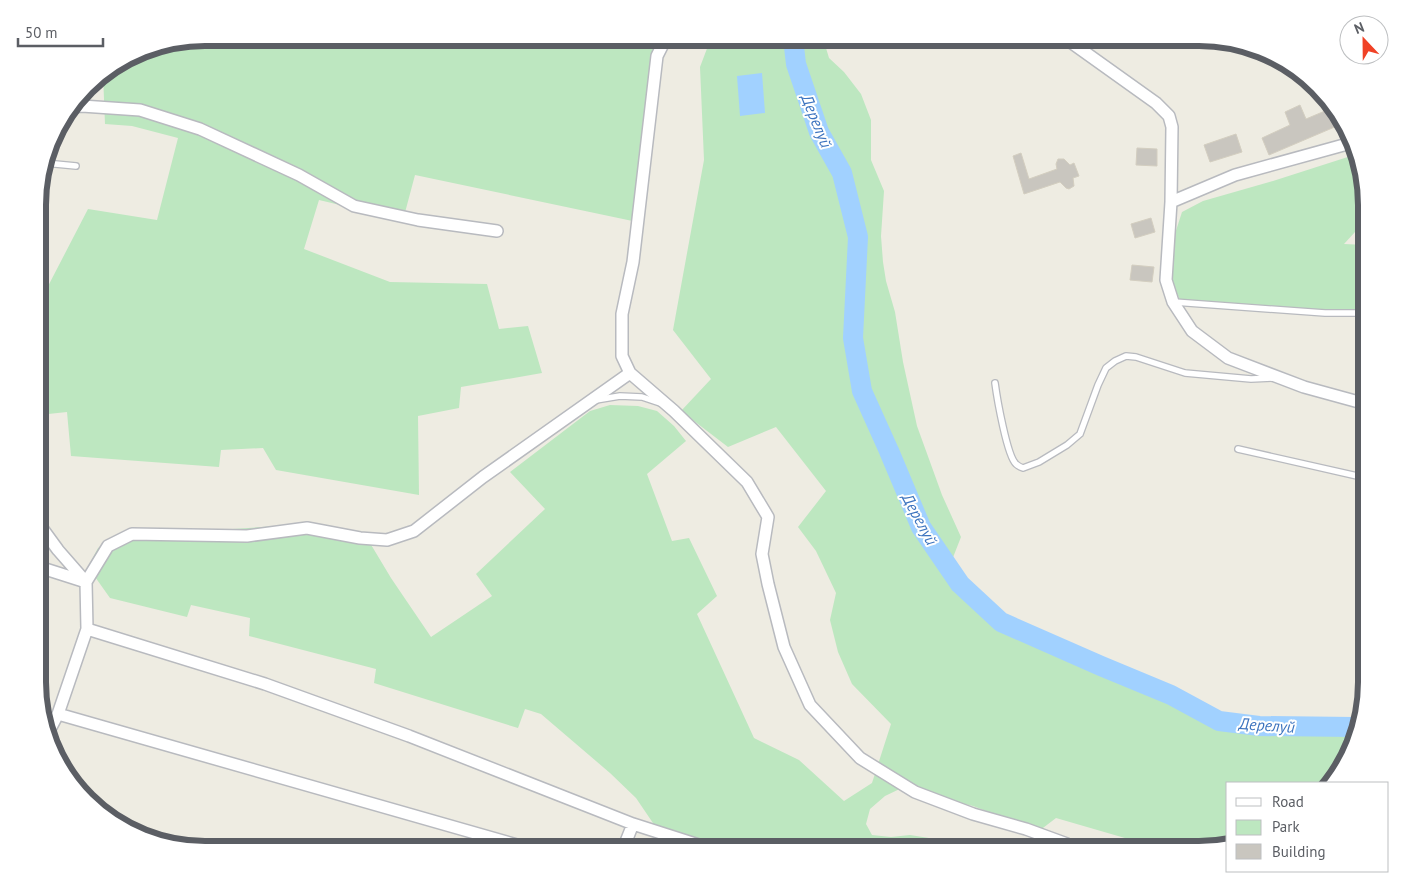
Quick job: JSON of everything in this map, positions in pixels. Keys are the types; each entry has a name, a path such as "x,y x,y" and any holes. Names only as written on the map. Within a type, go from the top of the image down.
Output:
{"street":[{"path":"662,46 657,56 633,262 622,314 622,356 630,373 666,404 747,482 768,517 762,554 768,584 784,648 810,705 860,758 915,792 973,814 1056,840"},
{"path":"1076,46 1156,104 1168,116 1172,127 1171,202 1166,280 1173,302 1192,332 1228,358 1304,387 1357,402"},
{"path":"81,106 140,110 200,129 299,175 354,206 418,220 497,231"},
{"path":"1171,202 1235,175 1345,144"},
{"path":"53,725 87,629 86,582 108,546 132,534 247,536 307,528 360,538 388,540 414,531 483,477 630,373"},
{"path":"46,534 86,582"},
{"path":"46,569 86,582"},
{"path":"87,629 265,684 409,736 633,824 685,841"},
{"path":"58,714 502,841"},
{"path":"626,841 633,824"}],"lane":[{"path":"52,164 76,166"},
{"path":"1173,302 1325,313 1357,313"},
{"path":"995,383 1002,422 1011,456 1016,464 1023,468 1039,462 1067,446 1080,434 1098,385 1106,368 1114,360 1126,356 1136,357 1185,372 1251,379 1280,378"},
{"path":"591,400 620,396 642,397 666,404"},
{"path":"1238,449 1357,476"}],"green space":[{"path":"205,46 669,46 661,63 642,223 415,175 403,220 319,200 304,249 390,282 487,284 499,329 528,326 542,373 461,387 459,408 418,416 419,495 276,470 263,448 221,450 219,467 71,456 67,412 46,414 46,290 88,209 157,220 178,138 132,126 105,124 103,83 144,58 174,49"},
{"path":"708,46 825,46 829,58 844,72 861,94 871,120 871,160 884,191 881,236 883,262 886,281 895,312 903,362 917,426 942,495 961,537 952,560 951,575 972,600 993,622 1074,661 1175,704 1208,721 1236,729 1349,733 1341,752 1322,782 1226,782 1226,838 1209,840 1132,840 1056,818 1039,831 973,806 935,797 910,784 885,796 870,809 866,824 872,835 891,837 910,835 933,840 698,841 655,826 636,798 610,773 541,714 525,709 518,728 374,683 376,669 249,636 250,618 191,605 187,617 110,598 88,567 98,548 121,533 146,530 186,532 310,524 364,533 391,578 431,637 492,596 476,574 545,509 510,472 590,411 610,405 638,406 657,411 674,426 686,441 647,474 672,541 689,538 717,596 697,614 754,738 799,760 844,801 872,783 891,724 852,684 838,652 830,620 836,593 816,551 798,527 826,491 776,427 728,447 681,411 711,379 673,330 704,160 700,67"},
{"path":"1350,156 1355,174 1357,231 1344,244 1357,245 1357,312 1301,311 1180,300 1170,278 1172,243 1182,212 1203,201"}],"water":[{"path":"762,73 765,113 740,116 737,76"}],"building":[{"path":"1300,105 1306,119 1326,110 1336,126 1269,155 1262,138 1290,125 1285,112"},
{"path":"1236,134 1242,152 1210,162 1204,145"},
{"path":"1137,148 1157,149 1157,166 1136,165"},
{"path":"1021,153 1029,179 1057,169 1058,159 1064,159 1070,165 1074,163 1079,176 1073,178 1074,186 1069,189 1060,182 1024,194 1013,156"},
{"path":"1151,218 1155,232 1135,238 1131,224"},
{"path":"1132,265 1154,267 1152,282 1130,280"}],"waterway":[{"name":"Дерелуй","path":"794,46 796,64 819,132 842,173 858,237 853,338 862,391 921,527 960,584 1001,622 1171,695 1219,721 1259,726 1351,727"}]}
